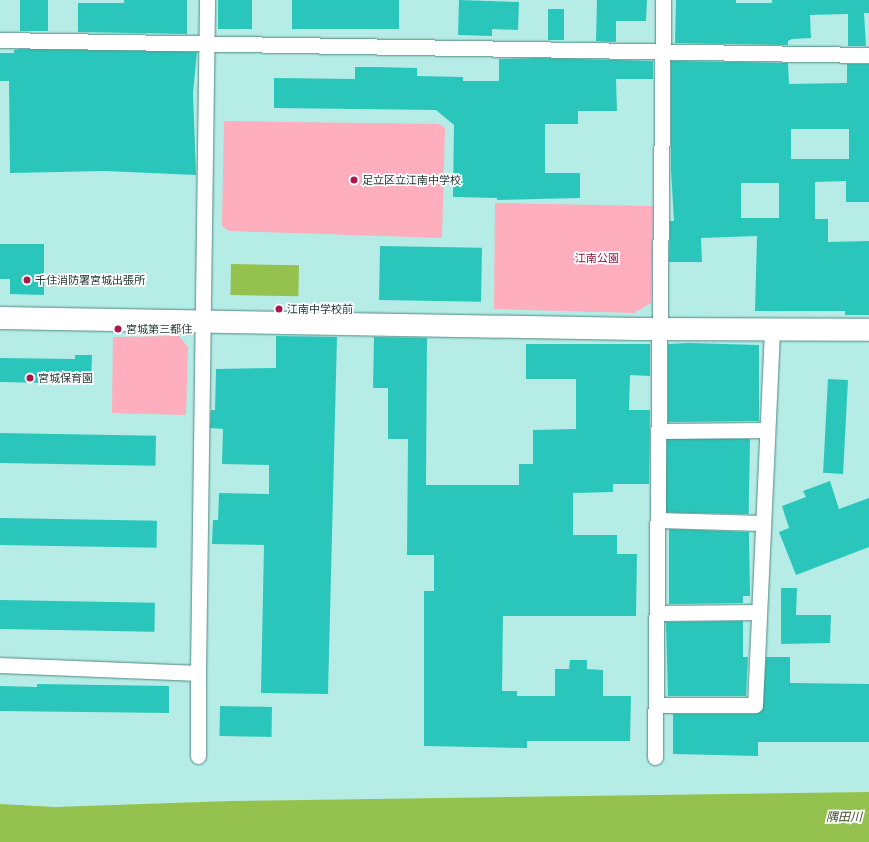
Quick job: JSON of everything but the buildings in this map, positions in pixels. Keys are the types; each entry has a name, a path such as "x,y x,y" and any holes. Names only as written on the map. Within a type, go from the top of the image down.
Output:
{"street":[{"path":"198,756 207,0"},
{"path":"655,757 659,431 658,329 663,0"},
{"path":"0,40 869,55"},
{"path":"0,318 658,329 772,328 869,330"},
{"path":"656,705 755,705 772,328"},
{"path":"659,431 767,430"},
{"path":"658,520 763,523"},
{"path":"657,613 759,612"},
{"path":"0,665 198,673"}],"green space":[{"path":"224,121 439,124 445,128 442,238 229,231 222,226"},
{"name":"江南公園","path":"495,203 653,206 651,303 634,313 494,309"},
{"path":"179,336 188,347 186,415 112,413 113,337"}],"water":[{"path":"231,264 299,265 298,296 230,295"},
{"name":"隅田川","path":"869,792 869,842 0,842 0,804 55,807 231,801"}],"place":[{"name":"足立区立江南中学校","path":"354,180"},
{"name":"千住消防署宮城出張所","path":"27,280"},
{"name":"江南中学校前","path":"279,309"},
{"name":"宮城第三都住","path":"118,329"},
{"name":"宮城保育園","path":"30,378"}]}
